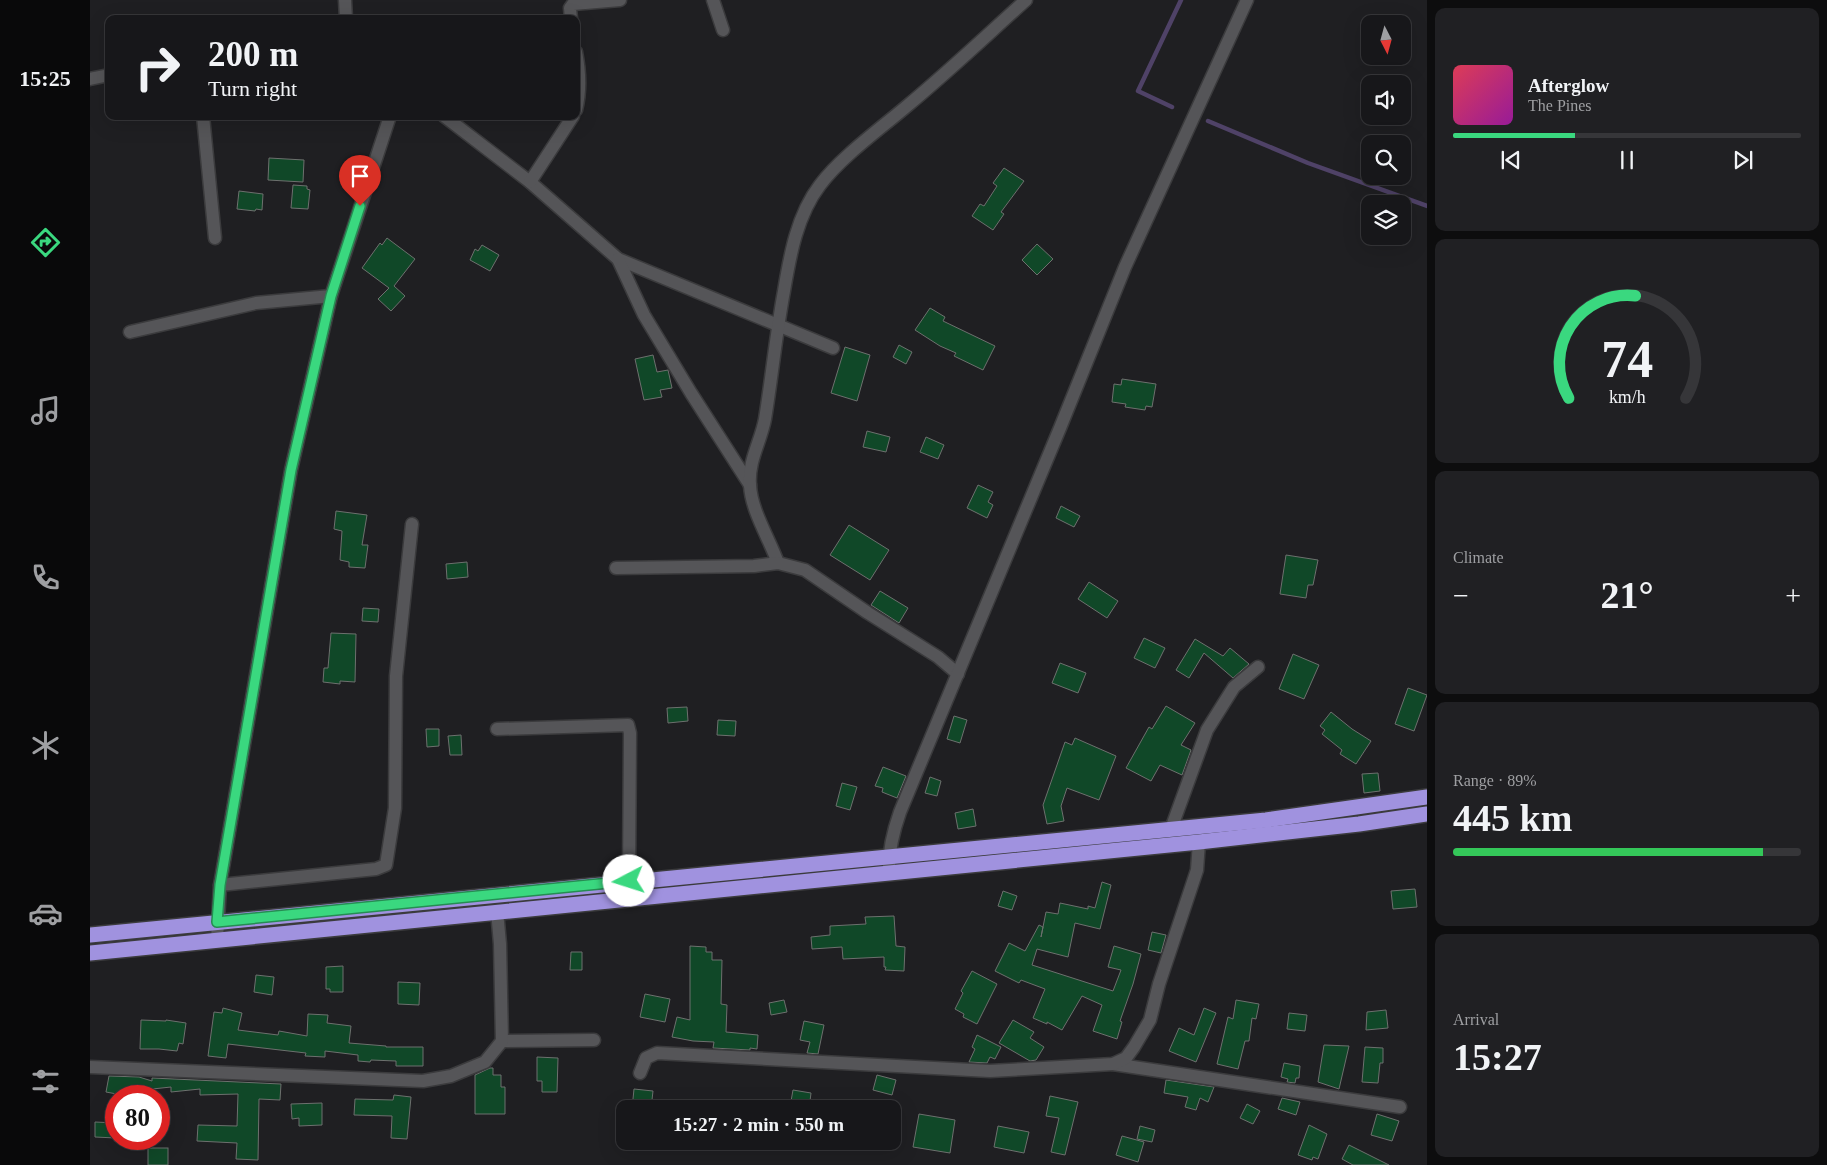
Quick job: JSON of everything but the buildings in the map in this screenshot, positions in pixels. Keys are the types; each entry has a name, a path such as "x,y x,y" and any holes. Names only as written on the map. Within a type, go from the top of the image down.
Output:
{"highway":[{"path":"90,935 1266,820 1427,797"},
{"path":"90,953 1199,842 1359,824 1427,814"}],"street":[{"path":"346,0 346,15"},
{"path":"571,15 570,8 573,4 620,0"},
{"path":"713,0 723,30"},
{"path":"778,563 756,510 750,485 752,458 764,421 778,326 792,251 802,216 820,185 842,162 1026,0"},
{"path":"889,873 888,856 900,812 1060,428 1125,266 1247,0"},
{"path":"580,71 580,93"},
{"path":"90,79 105,76"},
{"path":"203,120 215,238"},
{"path":"217,940 220,885 291,470 331,296 389,120"},
{"path":"449,120 530,182 618,259 833,348"},
{"path":"530,182 570,120"},
{"path":"618,259 644,315 750,485"},
{"path":"130,332 256,303 331,296"},
{"path":"220,885 376,869 386,865 395,808 396,676 412,524"},
{"path":"616,568 754,566 778,563 805,570 938,657 958,674"},
{"path":"1171,829 1207,730 1234,687 1258,667"},
{"path":"497,729 628,725 630,733 629,881"},
{"path":"1113,1064 1126,1058 1150,1020 1159,984 1197,870 1199,842"},
{"path":"90,1067 423,1081 451,1076 485,1062 502,1041 500,944 497,911"},
{"path":"502,1041 594,1040"},
{"path":"640,1073 646,1058 657,1053 990,1071 1113,1064 1400,1107"}],"waterway":[{"path":"1172,107 1138,91 1181,0"},
{"path":"1208,121 1308,163 1427,206"}],"route":[{"path":"360,206 331,296 291,470 220,885 217,922 629,881"}]}
